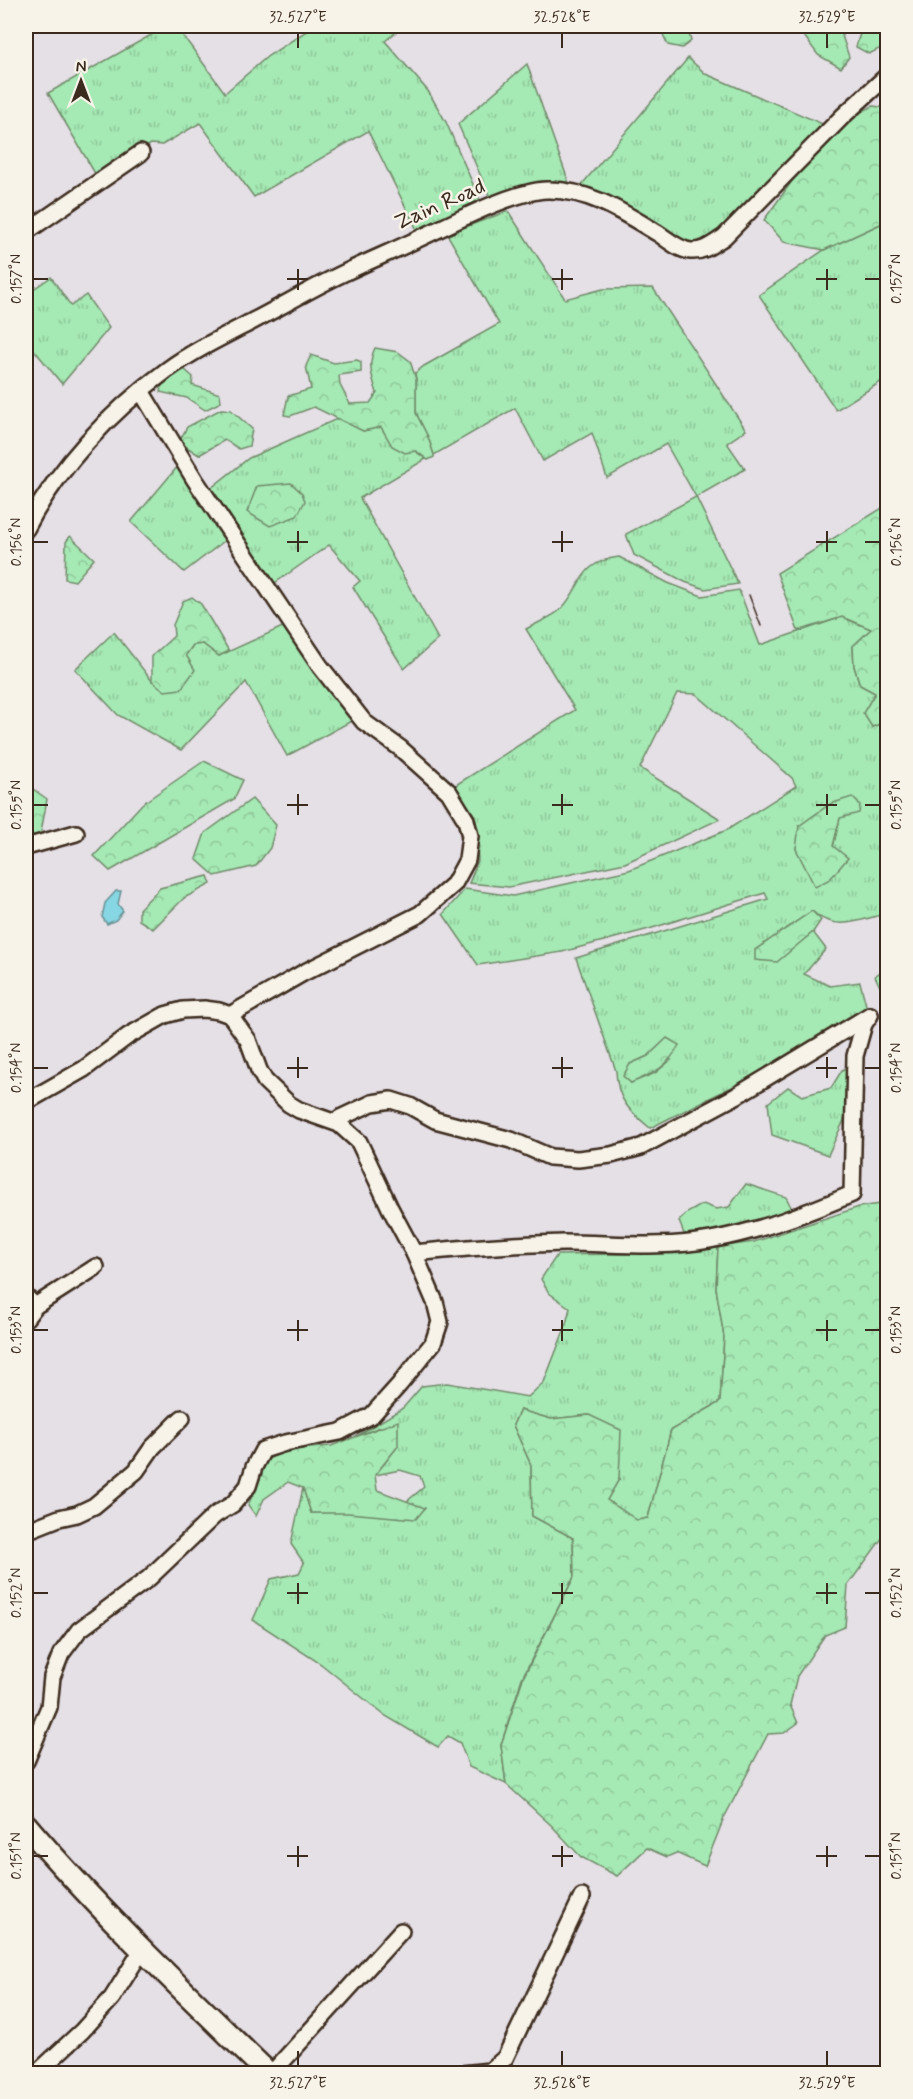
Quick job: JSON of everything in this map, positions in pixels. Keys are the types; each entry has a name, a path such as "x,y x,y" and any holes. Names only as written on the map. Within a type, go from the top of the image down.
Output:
{"main road":[{"path":"26,1825 63,1869 142,1950 270,2073"}],"street":[{"name":"Zain Road","path":"26,528 31,503 116,414 166,371 211,344 346,272 486,208 543,190 565,190 587,195 682,248 691,251 706,249 724,237 843,116 888,75"},
{"path":"26,232 141,153"},
{"path":"141,391 200,487 320,666 364,722 400,748 449,792 466,820 470,836 467,860 454,884 420,914 303,972 230,1015"},
{"path":"26,857 32,846 76,833"},
{"path":"26,1102 84,1069 128,1036 165,1015 183,1010 204,1009 230,1015 248,1040 265,1081 289,1104 299,1110 339,1124 359,1142 414,1253 435,1302 440,1322 433,1343 372,1415 340,1432 285,1443 263,1450 248,1486 233,1504 215,1515 149,1578 79,1630 60,1654 52,1677 49,1707 26,1761"},
{"path":"339,1124 340,1118 372,1103 391,1100 410,1106 435,1120 511,1140 550,1157 578,1159 611,1155 641,1146 736,1096 870,1015 864,1023 855,1056 852,1194 780,1223 708,1241 666,1244 564,1243 487,1246 414,1253"},
{"path":"29,1307 96,1267"},
{"path":"26,1531 94,1506 136,1471 152,1448 182,1418"},
{"path":"462,2073 490,2071 504,2058 582,1897"},
{"path":"270,2073 401,1931"},
{"path":"36,2073 82,2031 112,1998 142,1950"}],"green space":[{"path":"167,26 176,26 225,93 268,56 314,26 399,26 401,28 385,41 428,91 446,122 482,205 419,234 368,131 254,197 200,123 162,145 151,144 97,177 48,93"},
{"path":"662,26 687,26 691,41 682,48 668,45 660,28"},
{"path":"790,26 839,26 849,57 841,68 818,55 799,29"},
{"path":"866,26 887,26 887,45 869,54 856,47 861,30"},
{"path":"688,58 706,74 825,125 736,232 691,246 579,188"},
{"path":"527,64 570,186 492,202 458,124"},
{"path":"873,106 887,108 887,221 824,250 784,242 764,220 831,127"},
{"path":"508,211 565,299 603,289 653,288 746,430 727,443 745,469 696,497 666,444 607,478 592,433 543,461 515,408 434,455 416,413 415,373 499,324 447,234"},
{"path":"887,221 887,378 836,410 759,295 824,250"},
{"path":"26,275 35,288 51,277 71,306 86,295 109,328 62,384 26,340"},
{"path":"375,348 398,352 410,361 416,379 416,413 428,437 434,457 428,460 416,451 405,453 392,446 381,427 363,431 314,407 290,416 284,415 288,396 311,389 306,366 311,355 334,363 357,360 361,362 361,372 339,375 340,385 350,404 370,403 377,393 371,365"},
{"path":"184,369 193,377 192,385 220,394 221,402 205,410 187,398 160,392 163,379"},
{"path":"221,409 231,410 252,429 249,446 239,449 225,440 199,455 179,442 187,427"},
{"path":"339,418 363,431 381,427 426,459 360,498 438,639 404,669 353,587 360,581 329,545 272,585 210,489 249,458"},
{"path":"178,466 228,538 184,572 131,522"},
{"path":"291,483 302,493 305,501 297,516 270,526 247,512 257,486"},
{"path":"696,497 738,584 705,589 685,582 634,555 626,534"},
{"path":"887,505 887,721 872,727 863,713 875,693 860,685 854,666 853,646 871,629 842,617 798,631 777,573"},
{"path":"70,536 94,559 75,581 65,579 66,542"},
{"path":"619,557 668,583 702,596 739,590 760,645 842,617 871,629 853,646 854,666 860,685 875,693 872,727 887,721 887,917 884,914 856,922 838,923 820,917 812,911 755,950 800,942 813,932 826,949 804,974 830,986 860,982 867,1009 734,1086 650,1128 621,1097 616,1071 576,958 768,899 765,893 649,929 562,952 478,965 443,914 465,889 513,896 629,870 727,830 796,786 792,778 696,694 677,693 640,768 720,819 625,863 509,887 469,883 478,861 475,816 454,786 575,710 526,629 559,611 589,569 606,560","holes":["840,818 833,847 848,858 799,826","648,1056 671,1060 655,1073 631,1083 630,1064"]},
{"path":"192,597 201,604 229,651 219,656 203,644 193,645 186,655 195,670 181,689 165,691 152,681 152,656 174,636 173,625 183,601"},
{"path":"289,624 357,718 287,756 246,682 181,750 118,715 75,669 114,632 152,681 186,655 193,645 203,644 219,656"},
{"path":"204,761 243,780 234,799 110,871 94,856 142,804"},
{"path":"26,784 47,799 40,838 26,842"},
{"path":"852,797 860,805 859,813 840,818 833,846 848,858 830,879 815,887 796,849 799,826 830,804"},
{"path":"252,799 276,825 270,848 256,866 215,876 196,859 205,833"},
{"path":"208,876 211,884 184,898 153,929 139,920 139,909 160,888"},
{"path":"812,911 821,920 813,932 777,962 755,960 755,950"},
{"path":"887,967 887,993 882,991 875,976"},
{"path":"667,1038 679,1045 665,1064 653,1073 631,1083 623,1076 630,1064 648,1056"},
{"path":"849,1066 845,1118 828,1155 772,1135 768,1103 788,1087 802,1096 831,1088 842,1070"},
{"path":"746,1184 786,1197 792,1209 726,1230 684,1234 679,1221 687,1213 703,1204 716,1209 729,1207"},
{"path":"887,1203 887,1526 883,1537 848,1585 845,1627 825,1635 797,1676 790,1705 798,1723 784,1733 768,1734 724,1818 705,1866 676,1853 667,1857 647,1848 617,1876 581,1857 552,1826 506,1784 501,1745 523,1678 574,1577 573,1538 532,1516 531,1465 513,1425 520,1410 551,1419 589,1415 621,1430 619,1479 607,1500 637,1520 648,1518 671,1430 720,1402 724,1337 716,1288 718,1247 754,1242 859,1207"},
{"path":"718,1247 716,1288 724,1337 720,1402 671,1430 648,1518 637,1521 607,1500 619,1479 589,1415 551,1419 520,1410 513,1425 531,1465 532,1516 573,1538 574,1577 522,1678 501,1745 506,1784 469,1767 460,1743 448,1736 438,1747 384,1715 321,1664 253,1620 271,1579 299,1573 304,1563 291,1544 303,1488 311,1513 425,1509 406,1502 424,1487 420,1476 400,1470 375,1475 398,1446 380,1427 355,1437 403,1408 422,1386 447,1383 528,1397 544,1382 565,1328 570,1308 549,1293 541,1279 557,1255 669,1253"},
{"path":"398,1421 398,1446 375,1475 377,1490 425,1508 416,1519 348,1513 311,1513 303,1488 288,1482 264,1499 256,1516 248,1505 266,1460 289,1450 331,1446"}],"water":[{"path":"116,891 121,891 118,904 123,911 116,920 107,924 102,917 105,903"}],"tram line":[{"path":"749,595 761,626"}]}
